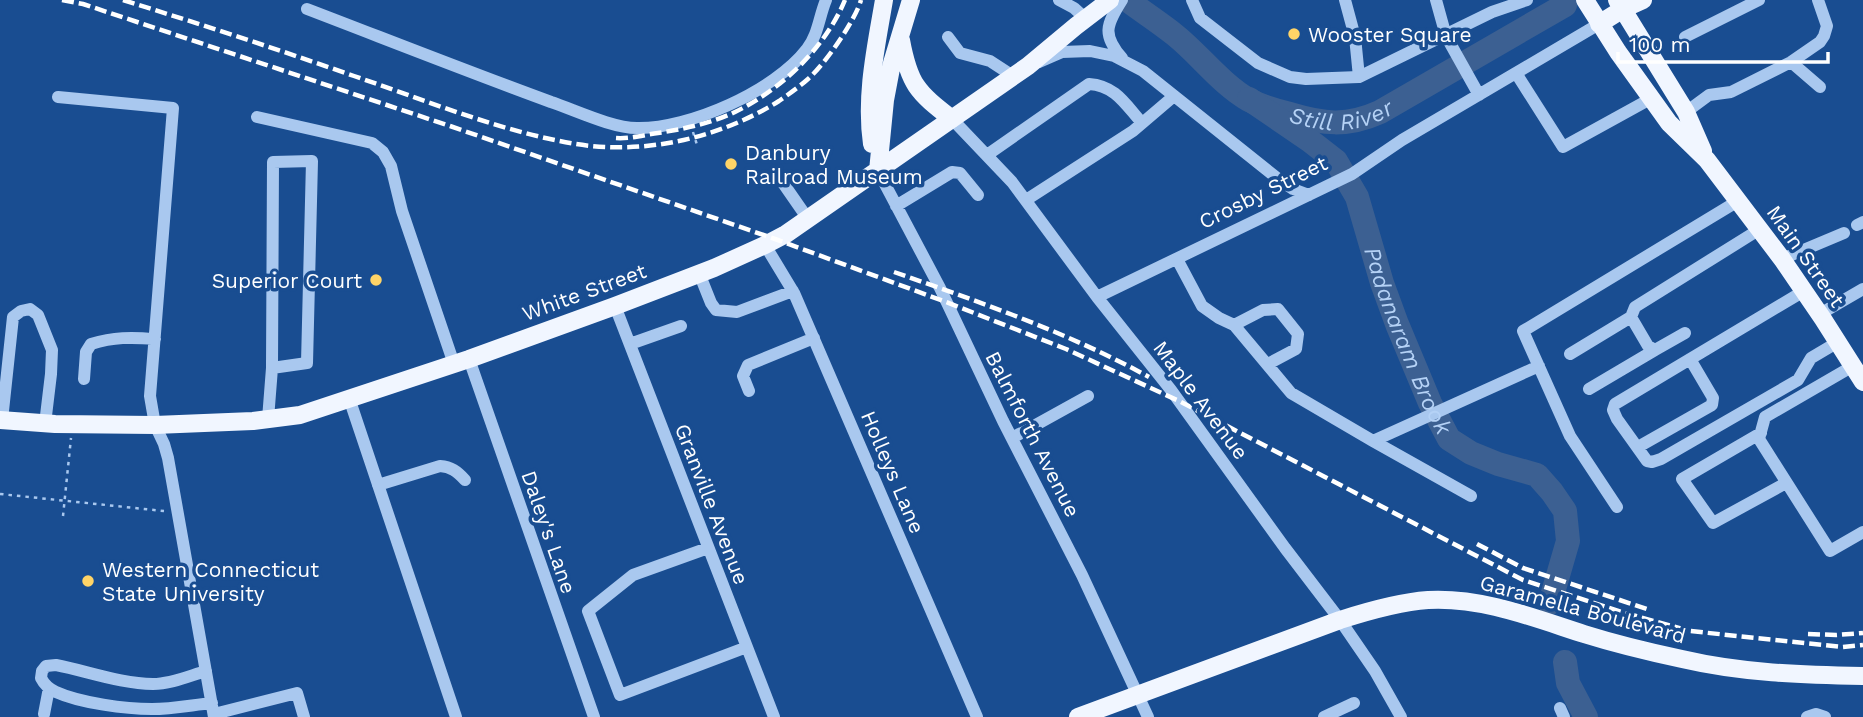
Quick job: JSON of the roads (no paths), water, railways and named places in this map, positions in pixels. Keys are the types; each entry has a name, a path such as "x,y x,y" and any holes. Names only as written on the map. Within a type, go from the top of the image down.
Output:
{"main road":[{"path":"878,171 871,141 870,98 873,59 884,0"},
{"path":"878,171 892,62 911,0"},
{"name":"Main Street","path":"1585,0 1669,123 1707,160 1782,259 1863,382"},
{"name":"Crosby Street","path":"1599,24 1620,4 1643,0"},
{"name":"Main Street","path":"1620,4 1686,112 1707,160"},
{"name":"White Street","path":"1,420 46,424 155,425 253,421 300,415 615,306 699,273 786,234 1021,71 1101,11"},
{"path":"900,36 911,78 925,98 951,119"},
{"name":"Garamella Boulevard","path":"1078,717 1340,620 1381,608 1427,600 1473,602 1614,643 1735,669 1863,676"}],"street":[{"path":"307,9 540,98 618,126 636,128 670,126 752,94 792,66 808,47 816,34 826,0"},
{"path":"1059,0 1074,8 1101,11 1122,0"},
{"path":"1192,0 1200,18 1258,63 1290,77 1306,79 1359,77 1446,36 1489,6 1527,0"},
{"path":"1345,0 1355,37 1359,77"},
{"path":"1436,0 1446,36 1479,95"},
{"path":"1685,37 1759,0"},
{"path":"1686,112 1709,95 1731,92 1791,62 1819,42 1827,26 1818,0"},
{"path":"1101,11 1111,45 1125,62"},
{"name":"Crosby Street","path":"1097,297 1352,174 1402,140 1599,24"},
{"path":"948,37 960,53 1021,71 1062,52 1090,51 1114,56 1143,71 1293,189 1315,192"},
{"path":"1791,62 1820,87"},
{"path":"1516,73 1563,147 1652,99"},
{"path":"987,155 1089,84 1101,85 1113,91 1142,123"},
{"path":"1026,200 1133,131 1174,96"},
{"path":"58,97 173,108 150,396 155,425 168,458 213,711"},
{"name":"Daley's Lane","path":"257,117 372,143 383,152 391,166 402,211 462,361 594,717"},
{"name":"Maple Avenue","path":"951,119 1012,182 1097,297 1171,390 1340,620 1375,671 1401,717"},
{"path":"268,419 272,368 272,162 312,161 307,363 272,368"},
{"name":"Balmforth Avenue","path":"878,171 940,288 1082,575 1148,717"},
{"path":"897,206 952,172 960,173 978,195"},
{"path":"783,183 808,219"},
{"path":"1617,507 1570,436 1523,331 1738,201"},
{"path":"1570,354 1631,317 1635,307 1760,229"},
{"path":"1782,259 1844,233"},
{"name":"Holleys Lane","path":"765,245 793,290 977,717"},
{"path":"1177,259 1202,306 1234,325 1291,393 1471,496"},
{"path":"699,273 716,310 737,312 793,290"},
{"path":"1820,314 1863,289"},
{"path":"1804,291 1615,404 1613,410 1617,419 1647,461 1652,463 1798,380 1811,358 1838,342"},
{"name":"Granville Avenue","path":"615,306 774,717"},
{"path":"1,420 13,317 30,309 38,315 52,350 46,424"},
{"path":"1234,325 1263,310 1278,309 1298,334 1296,349 1268,364"},
{"path":"1631,317 1648,346 1655,350"},
{"path":"630,344 681,326"},
{"path":"1589,389 1685,333"},
{"path":"84,379 86,352 91,344 125,337 155,339"},
{"path":"749,391 743,376 748,365 814,338"},
{"path":"1638,447 1712,405 1713,398 1689,359"},
{"path":"1373,441 1539,366"},
{"path":"1853,366 1765,417 1759,439 1830,551 1863,532"},
{"path":"1012,438 1088,396"},
{"path":"349,398 456,717"},
{"path":"1761,433 1682,478 1713,523 1790,488"},
{"path":"378,485 440,466 458,472 465,480"},
{"path":"709,548 632,575 589,611 620,695 747,647"},
{"path":"206,671 154,684 56,665 46,666 41,678 49,688 57,692 132,713 154,709 213,711 297,692 304,717"},
{"path":"44,714 49,688"},
{"path":"1324,717 1354,703"},
{"path":"1807,717 1816,714 1825,717"}],"waterway":[{"name":"Still River","path":"1127,0 1175,35 1229,86 1249,100 1324,122 1346,122 1380,112 1565,5"},
{"name":"Padanaram Brook","path":"1249,99 1336,161 1357,197 1397,324 1430,403 1449,439 1471,453 1537,475 1565,511 1568,541 1550,603"},
{"name":"Padanaram Brook","path":"1565,662 1568,683 1586,717"}],"railway":[{"path":"62,0 83,4 450,126 775,239 1066,349 1179,401 1523,580 1690,631 1842,647 1863,645"},
{"path":"123,0 267,46 492,124 548,139 602,147 655,145 707,134 732,125 779,101 798,88 823,63 839,42 861,0"},
{"path":"616,138 637,137 698,125 726,116 752,103 785,79 814,50 826,35 845,0"},
{"path":"894,272 1056,332 1149,377"},
{"path":"1477,544 1523,568 1650,610"},
{"path":"1808,634 1863,633"}],"place":[{"name":"Wooster Square","path":"1294,34"},
{"name":"Danbury Railroad Museum","path":"731,164"},
{"name":"Superior Court","path":"376,280"},
{"name":"Western Connecticut State University","path":"88,581"}]}
